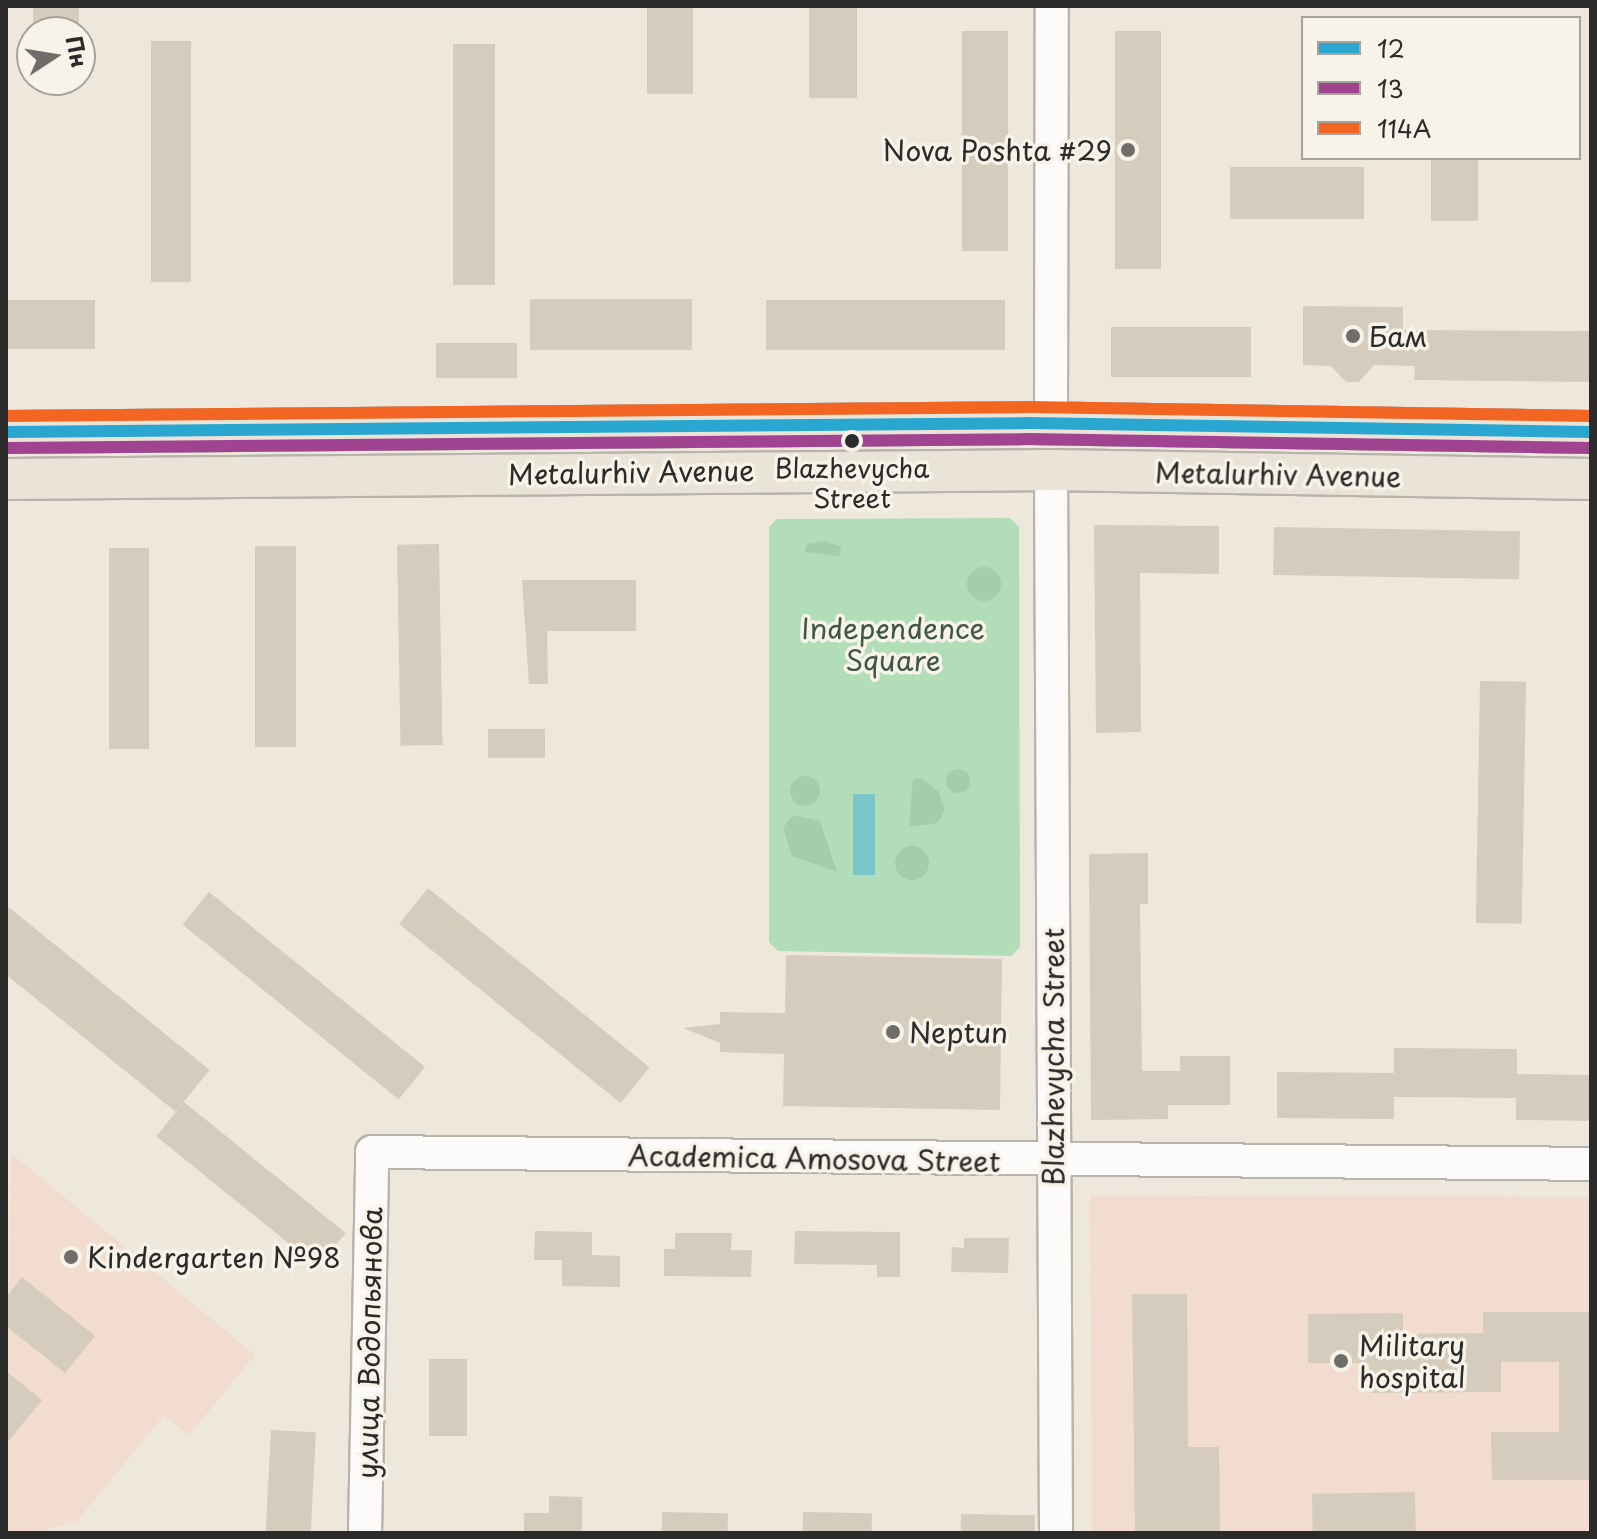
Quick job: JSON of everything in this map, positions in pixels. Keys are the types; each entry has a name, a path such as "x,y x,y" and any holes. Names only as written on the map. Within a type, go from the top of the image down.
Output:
{"main road":[{"name":"Metalurhiv Avenue","path":"6,432 1051,423 1591,432"},
{"name":"Blazhevycha Street","path":"1051,423 1051,470"},
{"name":"Metalurhiv Avenue","path":"6,479 1051,470 1591,479"}],"street":[{"name":"Blazhevycha Street","path":"1051,423 1052,6"},
{"name":"Blazhevycha Street","path":"1051,470 1056,1533"},
{"name":"Academica Amosova Street","path":"372,1152 1053,1162 1591,1164"},
{"name":"улица Водопьянова","path":"365,1533 372,1152"}],"shaded area":[{"name":"Kindergarten №98","path":"11,1153 255,1355 189,1435 164,1415 78,1520 36,1533 6,1533"},
{"name":"Military hospital","path":"1090,1196 1591,1197 1591,1526 1582,1533 1092,1533"}],"green space":[{"name":"Independence Square","path":"1010,518 1019,527 1020,947 1011,956 778,951 769,942 769,527 777,519","holes":["875,794 875,874 853,874"]},
{"path":"825,541 841,547 840,556 805,552 807,544"},
{"path":"984,567 996,572 1001,584 996,596 984,601 972,596 967,584 972,572"},
{"path":"958,769 967,772 970,781 967,790 958,793 949,790 946,781 949,772"},
{"path":"805,776 816,780 820,791 816,802 805,806 794,802 790,791 794,780"},
{"path":"921,778 939,792 945,811 937,823 909,827 913,780"},
{"path":"793,815 820,821 837,872 792,856 783,828"},
{"path":"912,846 924,851 929,863 924,875 912,880 900,875 895,863 900,851"}],"water":[{"path":"853,794 875,794 875,875 853,875"}],"building":[{"path":"33,6 79,6 79,16 33,16"},
{"path":"647,6 693,6 693,94 647,94"},
{"path":"809,6 857,6 857,98 809,98"},
{"path":"962,31 1008,31 1008,251 962,251"},
{"path":"1115,31 1161,31 1161,269 1115,269"},
{"path":"151,41 191,41 191,282 151,282"},
{"path":"453,44 495,44 495,285 453,285"},
{"path":"1431,160 1478,160 1478,221 1431,221"},
{"path":"1230,167 1364,167 1364,219 1230,219"},
{"path":"530,299 692,299 692,350 530,350"},
{"path":"6,300 95,300 95,349 6,349"},
{"path":"766,300 1005,300 1005,350 766,350"},
{"path":"1303,306 1403,307 1403,330 1591,331 1591,382 1414,380 1415,366 1374,365 1359,382 1346,382 1331,366 1303,365"},
{"path":"1111,327 1251,327 1251,377 1111,377"},
{"path":"436,343 517,343 517,378 436,378"},
{"path":"1094,525 1219,526 1219,574 1140,573 1141,732 1096,733"},
{"path":"1274,527 1520,531 1519,579 1273,575"},
{"path":"439,544 443,745 401,746 397,545"},
{"path":"255,546 296,546 296,747 255,747"},
{"path":"109,548 149,548 149,749 109,749"},
{"path":"522,580 636,580 636,631 547,631 548,684 529,684"},
{"path":"1480,681 1526,682 1522,924 1476,923"},
{"path":"488,729 545,729 545,758 488,758"},
{"path":"1148,853 1148,904 1140,904 1142,1071 1180,1071 1180,1056 1230,1056 1230,1105 1168,1105 1168,1119 1091,1120 1089,854"},
{"path":"428,888 649,1067 621,1103 399,924"},
{"path":"209,892 425,1067 399,1100 183,925"},
{"path":"6,905 210,1070 176,1112 6,974"},
{"path":"786,955 1002,959 1000,1110 783,1106 784,1054 720,1052 720,1043 683,1028 720,1024 720,1012 785,1013"},
{"path":"1394,1048 1517,1049 1517,1074 1591,1075 1591,1121 1516,1120 1516,1098 1394,1097 1394,1119 1277,1118 1277,1072 1394,1073"},
{"path":"184,1102 346,1233 318,1267 156,1136"},
{"path":"535,1231 592,1232 592,1255 620,1256 620,1287 562,1286 562,1260 534,1260"},
{"path":"795,1231 900,1232 900,1277 877,1277 877,1265 794,1264"},
{"path":"675,1233 732,1233 731,1250 752,1250 751,1277 664,1276 664,1249 675,1249"},
{"path":"964,1238 1009,1238 1008,1273 951,1272 952,1247 964,1248"},
{"path":"22,1277 95,1336 65,1373 6,1326 6,1297"},
{"path":"1132,1294 1187,1294 1188,1447 1219,1447 1220,1533 1135,1533"},
{"path":"1483,1312 1591,1312 1591,1480 1492,1480 1491,1432 1559,1432 1559,1362 1501,1362 1501,1392 1370,1393 1369,1363 1308,1363 1308,1314 1403,1313 1403,1334 1483,1333"},
{"path":"429,1359 467,1359 467,1436 429,1436"},
{"path":"6,1371 42,1400 6,1444"},
{"path":"271,1430 316,1432 311,1533 266,1533"},
{"path":"1415,1492 1416,1533 1313,1533 1312,1494"},
{"path":"549,1496 582,1497 582,1533 524,1533 524,1513 549,1513"},
{"path":"662,1512 728,1513 728,1533 662,1533"},
{"path":"803,1512 872,1513 872,1533 803,1533"},
{"path":"961,1514 1035,1515 1035,1533 961,1533"}],"transit line":[{"name":"114А","path":"6,416 1028,407 1591,416"},
{"name":"12","path":"6,432 1028,423 1591,432"},
{"name":"13","path":"6,448 1028,439 1591,448"}],"place":[{"name":"Nova Poshta #29","path":"1128,150"},
{"name":"Бам","path":"1353,336"},
{"name":"Blazhevycha Street","path":"852,441"},
{"name":"Neptun","path":"893,1032"},
{"name":"Kindergarten №98","path":"71,1257"},
{"name":"Military hospital","path":"1341,1361"}]}
